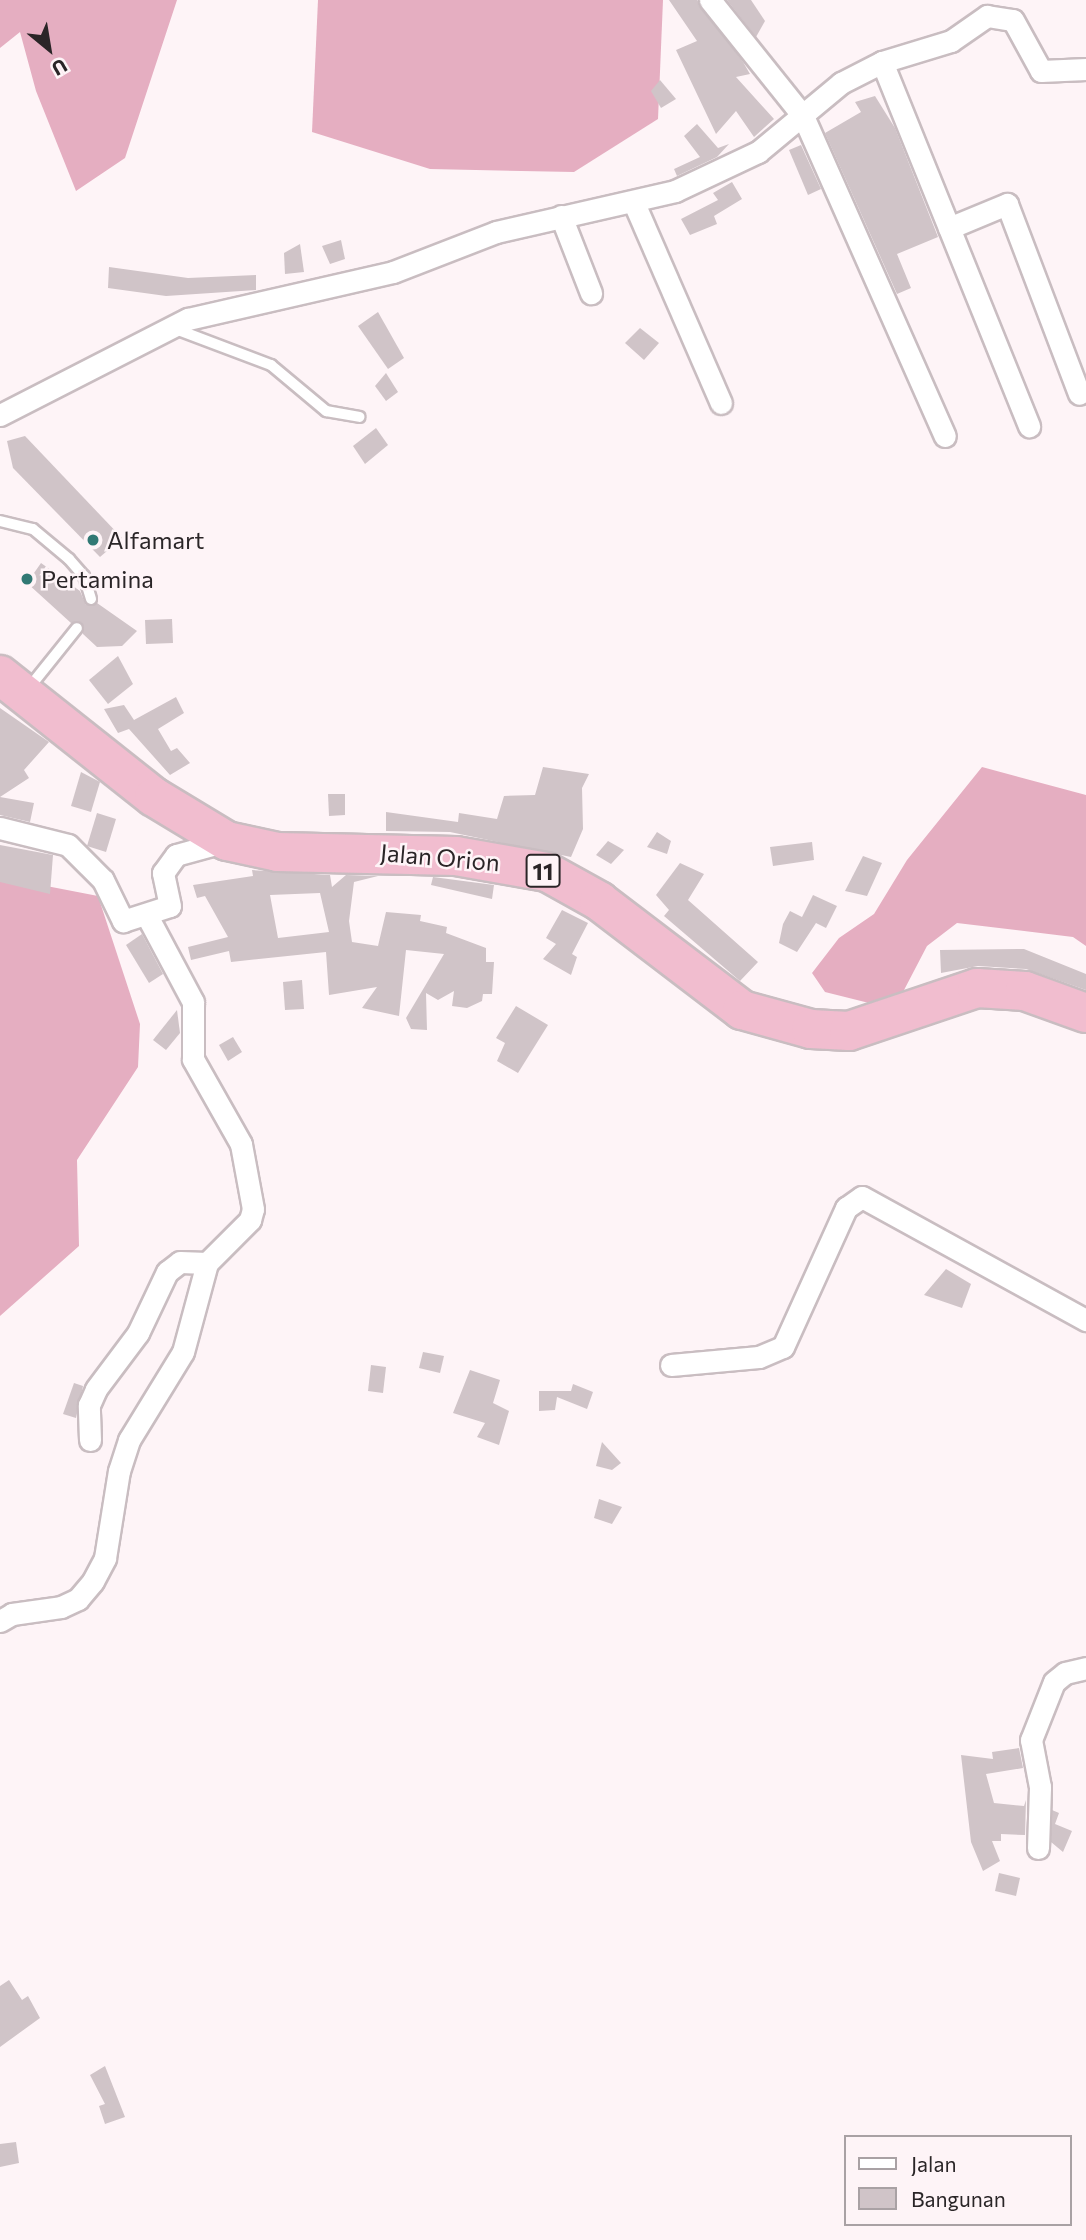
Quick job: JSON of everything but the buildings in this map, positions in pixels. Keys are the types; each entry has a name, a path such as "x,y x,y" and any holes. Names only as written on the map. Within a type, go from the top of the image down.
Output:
{"highway":[{"name":"Jalan Orion","path":"12,685 178,815 227,841 278,852 456,856 547,872 599,901 729,1002 811,1029 849,1031 977,988 1025,991 1086,1013"}],"street":[{"path":"710,0 803,116 945,436"},
{"path":"0,415 171,327 393,272 496,232 561,216 634,203 674,191 748,156 803,116 841,83 882,62 951,41 998,14 1013,20 1041,71 1086,68"},
{"path":"882,62 1029,426"},
{"path":"634,203 721,403"},
{"path":"949,228 1007,204 1079,394"},
{"path":"561,216 591,293"},
{"path":"0,828 59,840 103,880 117,919 147,915 170,906 163,873 176,855 227,841"},
{"path":"0,1621 12,1614 61,1607 78,1599 93,1581 105,1558 118,1471 129,1440 183,1352 206,1263 250,1220 252,1190 241,1144 193,1059 193,1002 147,915"},
{"path":"671,1365 759,1357 783,1347 846,1208 862,1198 1086,1320"},
{"path":"90,1440 89,1405 96,1389 138,1333 167,1272 180,1262 206,1263"},
{"path":"1038,1848 1040,1787 1031,1740 1054,1682 1065,1672 1086,1668"}],"lane":[{"path":"171,327 271,365 326,411 359,417"},
{"path":"0,521 33,529 60,551 84,576 91,599"},
{"path":"12,685 77,628"}],"shaded area":[{"path":"0,0 177,0 125,158 76,191 36,91 20,32 0,48"},
{"path":"318,0 663,0 658,119 574,172 430,169 312,132"},
{"path":"982,767 1086,795 1086,946 1073,937 957,923 927,946 903,992 873,1004 825,992 812,973 839,938 874,914 907,860"},
{"path":"0,877 98,896 140,1024 138,1067 77,1160 79,1246 0,1316"}],"place":[{"name":"Alfamart","path":"93,540"},
{"name":"Pertamina","path":"27,579"}]}
